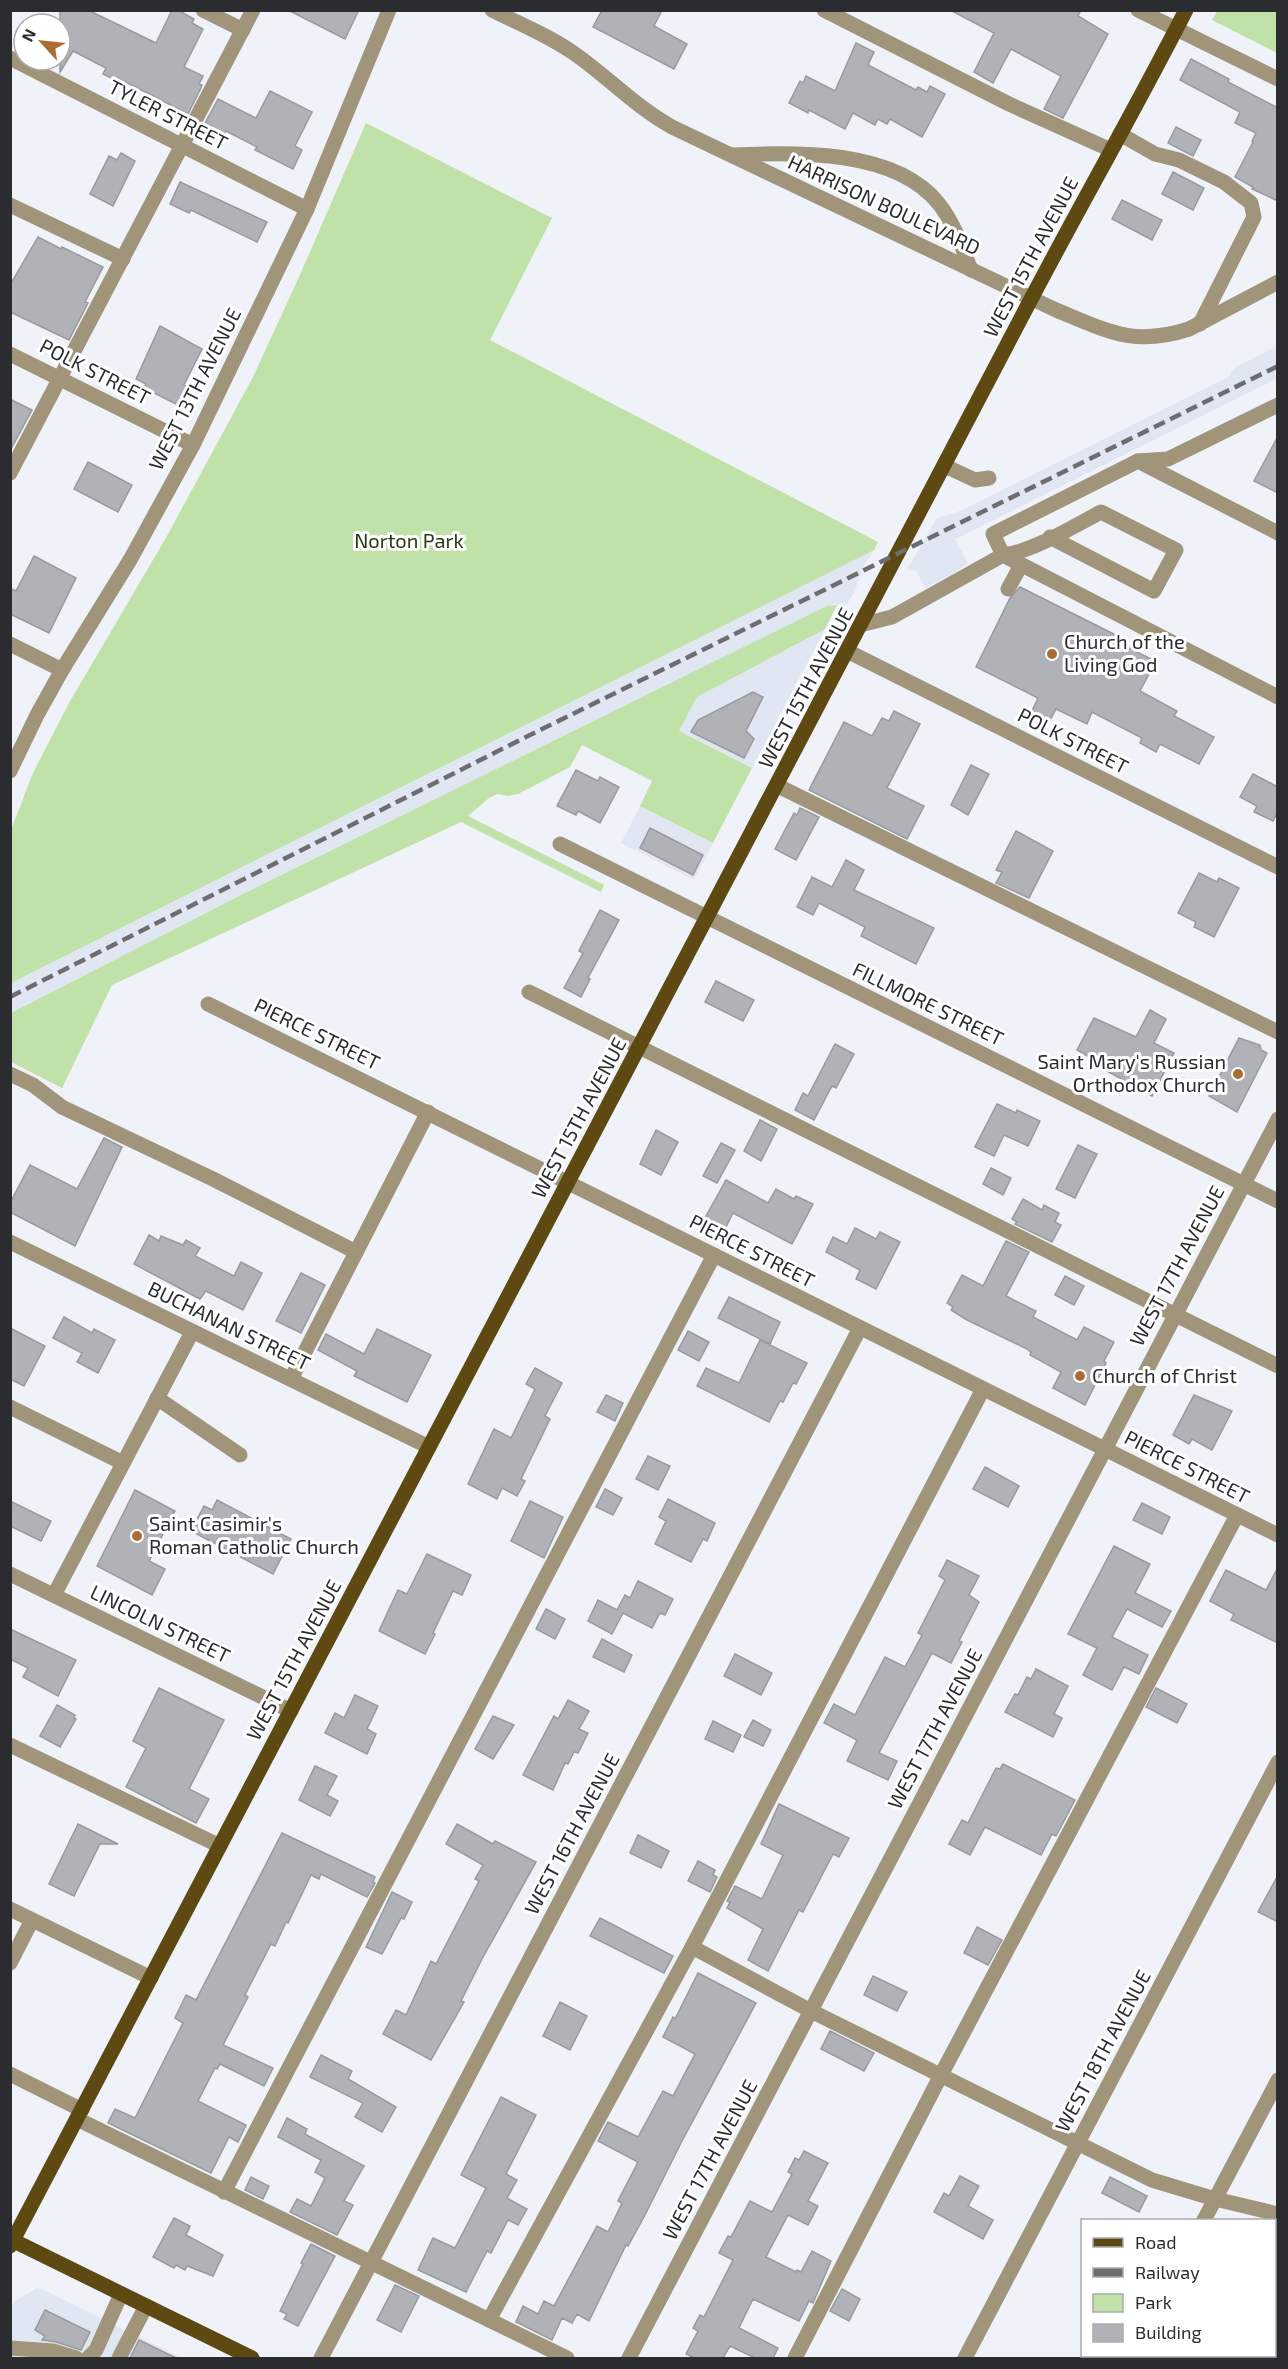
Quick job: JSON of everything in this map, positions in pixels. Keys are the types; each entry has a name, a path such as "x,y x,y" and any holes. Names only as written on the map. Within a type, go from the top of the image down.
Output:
{"main road":[{"name":"WEST 15TH AVENUE","path":"11,2242 80,2115 568,1182 864,624 1032,298 1186,10"},
{"path":"11,2242 252,2358"}],"street":[{"path":"203,10 243,30"},
{"path":"10,473 253,10"},
{"name":"WEST 13TH AVENUE","path":"10,771 62,670 130,560 193,445 307,208 388,10"},
{"name":"HARRISON BOULEVARD","path":"492,10 551,39 574,54 646,112 729,155 971,270 1107,331 1123,336 1150,338 1189,329 1278,282"},
{"path":"824,10 1009,104 1111,150"},
{"path":"1138,10 1278,79"},
{"name":"TYLER STREET","path":"10,58 307,208"},
{"path":"1120,134 1155,154 1179,160 1224,182 1251,203 1254,217 1200,324"},
{"path":"729,155 783,153 819,155 874,164 900,172 924,187 946,212 971,270"},
{"path":"10,205 123,259"},
{"name":"POLK STREET","path":"10,354 193,445"},
{"path":"1278,405 1168,459 1138,461 993,534 1003,555 1278,697"},
{"path":"1138,461 1278,533"},
{"path":"945,466 975,480 989,478"},
{"path":"864,624 892,617 1003,555 1017,554 1050,537 1101,512 1176,550 1154,591 1050,537"},
{"path":"1008,590 1021,565"},
{"path":"10,644 62,670"},
{"name":"POLK STREET","path":"849,652 1278,867"},
{"path":"778,786 1278,1032"},
{"name":"FILLMORE STREET","path":"561,844 1278,1201"},
{"path":"529,992 1278,1366"},
{"name":"PIERCE STREET","path":"208,1004 1278,1535"},
{"path":"10,1074 33,1085 62,1107 213,1179 356,1252"},
{"path":"291,1379 428,1112"},
{"name":"WEST 17TH AVENUE","path":"629,2358 1278,1119"},
{"name":"BUCHANAN STREET","path":"10,1242 429,1447"},
{"path":"224,2192 714,1255"},
{"name":"WEST 16TH AVENUE","path":"321,2358 860,1328"},
{"path":"54,1595 192,1332"},
{"path":"489,2320 692,1947 983,1389"},
{"path":"157,1398 240,1455"},
{"path":"10,1407 123,1463"},
{"path":"795,2358 941,2075 1238,1515"},
{"name":"LINCOLN STREET","path":"10,1574 291,1711"},
{"path":"10,1744 220,1846"},
{"name":"WEST 18TH AVENUE","path":"965,2358 1278,1762"},
{"path":"10,1909 152,1978"},
{"path":"10,1963 32,1920"},
{"path":"692,1947 811,2011 1152,2180 1215,2199 1278,2214"},
{"path":"10,2074 80,2115 224,2192 567,2358"},
{"path":"1205,2219 1278,2080"},
{"path":"88,2358 96,2350 121,2294"},
{"path":"119,2358 146,2306"},
{"path":"10,2348 53,2351 76,2358"}],"shaded area":[{"path":"1277,346 1277,378 955,539 968,563 951,575 925,588 917,572 908,568 937,518 955,513 999,492 1229,377 1232,370 1238,366"},
{"path":"874,550 864,565 854,593 845,607 835,604 827,607 245,893 11,1013 11,983"},
{"path":"825,629 752,768 679,731 697,697"},
{"path":"640,806 713,843 694,880 621,843"},
{"path":"37,2288 182,2358 11,2358 10,2310 15,2301"}],"green space":[{"path":"1217,11 1277,11 1277,53 1212,20"},
{"name":"Norton Park","path":"366,123 552,218 490,340 878,542 874,550 11,983 11,830 33,773 69,703 167,536 253,377"},
{"path":"837,605 825,629 697,697 679,731 752,768 713,843 640,806 652,781 582,745 570,767 518,794 508,796 498,794 489,798 468,816 604,885 601,892 461,822 112,985 62,1088 11,1062 11,1013 245,893 827,606"}],"building":[{"path":"60,10 88,10 156,43 172,10 178,10 194,19 192,23 203,29 184,67 203,76 199,84 202,85 188,114 118,78 117,81 103,74 106,68 73,51 72,53 72,12 60,12"},
{"path":"288,10 359,10 345,39"},
{"path":"602,10 662,10 654,26 687,44 674,69 593,27"},
{"path":"950,10 1081,10 1078,16 1108,34 1063,118 1044,109 1061,76 1011,49 993,83 974,72 994,33"},
{"path":"856,43 874,52 868,65 916,90 918,87 927,92 930,86 945,94 922,137 890,119 887,124 878,119 875,125 853,113 845,129 809,110 808,113 789,103 800,81 803,83 806,76 835,91"},
{"path":"1191,59 1229,79 1228,82 1278,108 1278,201 1252,189 1253,187 1235,177 1256,133 1235,123 1240,112 1180,80"},
{"path":"270,91 312,112 295,146 302,150 293,169 255,150 257,147 226,131 222,139 206,131 210,125 205,123 218,99 256,118"},
{"path":"1176,127 1201,140 1193,156 1168,143"},
{"path":"121,153 135,161 113,206 90,194 109,156 117,160"},
{"path":"1173,172 1204,188 1193,210 1162,194"},
{"path":"180,182 267,222 257,242 191,210 189,213 170,204"},
{"path":"1122,200 1162,220 1152,240 1112,219"},
{"path":"38,237 103,267 69,340 10,312 10,285"},
{"path":"160,326 202,349 184,385 187,387 178,405 144,388 146,384 136,379"},
{"path":"10,399 32,410 10,451"},
{"path":"1278,436 1278,493 1254,481"},
{"path":"88,462 132,485 118,512 74,489"},
{"path":"34,556 76,578 49,633 10,614 10,588 16,591"},
{"name":"Church of the Living God","path":"1020,587 1128,641 1125,646 1151,659 1145,669 1150,672 1140,691 1177,711 1174,716 1214,737 1199,764 1160,744 1156,752 1140,743 1142,738 1092,712 1087,724 1056,709 1049,722 1031,713 1038,698 976,667 1010,598"},
{"path":"753,692 763,697 746,731 754,739 744,758 691,732 698,720"},
{"path":"894,711 920,724 887,788 924,806 907,839 809,790 844,722 872,736 882,718 889,721"},
{"path":"971,765 989,774 968,815 951,805"},
{"path":"576,770 598,781 600,777 619,787 600,823 578,811 576,815 557,806"},
{"path":"1253,774 1278,787 1278,811 1273,821 1254,812 1257,806 1240,797"},
{"path":"800,808 819,817 796,860 775,849 794,813 797,815"},
{"path":"650,828 703,855 693,875 640,848"},
{"path":"1016,831 1053,851 1029,898 996,883 1002,872 996,870"},
{"path":"846,860 864,870 854,890 934,928 916,964 861,936 865,927 819,903 813,915 797,907 812,877 832,887"},
{"path":"1199,873 1217,882 1219,878 1239,888 1214,937 1194,927 1196,922 1178,913"},
{"path":"600,910 619,920 588,978 590,979 581,997 564,988 583,953 579,951"},
{"path":"716,981 754,1000 743,1021 705,1002"},
{"path":"1150,1010 1166,1019 1154,1043 1174,1053 1152,1096 1096,1065 1098,1062 1077,1050 1094,1018 1136,1037"},
{"name":"Saint Mary's Russian Orthodox Church","path":"1239,1038 1260,1045 1261,1050 1267,1053 1237,1112 1209,1096"},
{"path":"835,1044 854,1054 836,1088 832,1086 814,1120 795,1110 803,1093 808,1096"},
{"path":"997,1104 1040,1121 1028,1146 1004,1135 994,1156 975,1147"},
{"path":"760,1120 777,1129 761,1161 744,1151"},
{"path":"656,1130 678,1142 661,1175 640,1164"},
{"path":"104,1138 122,1147 75,1246 10,1212 10,1203 30,1165 77,1189"},
{"path":"721,1143 735,1150 717,1183 703,1176"},
{"path":"1078,1145 1097,1154 1075,1198 1056,1189"},
{"path":"991,1168 1011,1178 1003,1195 983,1184"},
{"path":"726,1180 768,1203 776,1189 794,1199 796,1196 813,1204 792,1244 733,1213 725,1229 705,1218"},
{"path":"1023,1199 1042,1210 1044,1205 1059,1213 1055,1222 1061,1225 1052,1242 1015,1224 1017,1222 1012,1219"},
{"path":"855,1228 876,1239 880,1232 900,1242 876,1289 856,1279 860,1270 826,1252 833,1237 847,1244"},
{"path":"149,1235 159,1241 161,1236 183,1245 186,1240 200,1248 195,1256 234,1276 241,1262 262,1273 243,1310 206,1291 200,1299 134,1264"},
{"path":"1006,1241 1029,1252 1006,1296 1036,1311 1033,1317 1077,1340 1084,1327 1114,1342 1085,1405 1053,1388 1061,1372 1030,1355 1031,1352 1025,1348 967,1320 951,1310 953,1307 947,1303 962,1275 983,1286"},
{"path":"301,1273 325,1285 301,1333 276,1321"},
{"path":"1065,1276 1084,1286 1074,1305 1055,1295"},
{"path":"729,1297 780,1322 770,1344 718,1318"},
{"path":"64,1317 92,1333 94,1329 115,1340 98,1373 77,1362 82,1353 53,1338"},
{"path":"10,1328 45,1346 24,1386 10,1379"},
{"path":"377,1329 431,1355 407,1402 354,1376 357,1371 318,1350 326,1334 364,1354"},
{"path":"688,1331 709,1342 699,1361 678,1350"},
{"path":"760,1340 807,1363 796,1384 793,1383 783,1402 780,1401 769,1422 697,1386 706,1368 739,1383"},
{"path":"535,1368 562,1383 545,1416 550,1419 521,1479 525,1481 517,1496 502,1488 497,1499 468,1484 494,1429 511,1438 535,1389 526,1384"},
{"path":"606,1395 623,1403 615,1421 597,1412"},
{"path":"1194,1395 1232,1411 1212,1450 1192,1439 1189,1444 1173,1435"},
{"path":"648,1456 670,1466 658,1490 636,1479"},
{"path":"985,1467 1019,1486 1008,1507 973,1489"},
{"path":"605,1489 622,1498 613,1515 596,1507"},
{"name":"Saint Casimir's Roman Catholic Church","path":"135,1490 175,1511 149,1561 165,1569 152,1595 97,1566"},
{"path":"668,1499 715,1523 707,1541 703,1539 691,1562 655,1544 666,1521 659,1517"},
{"path":"217,1500 291,1539 273,1574 191,1531 204,1506 212,1510"},
{"path":"10,1501 51,1521 41,1541 10,1526"},
{"path":"530,1501 563,1517 544,1558 511,1541"},
{"path":"1142,1503 1170,1517 1162,1534 1133,1520"},
{"path":"1114,1546 1150,1564 1135,1593 1171,1611 1162,1627 1127,1609 1112,1637 1148,1655 1139,1674 1124,1667 1112,1690 1083,1675 1097,1648 1068,1634"},
{"path":"427,1554 471,1575 462,1595 453,1591 425,1654 379,1631 398,1590 407,1594"},
{"path":"947,1560 979,1576 969,1595 979,1602 959,1641 962,1642 951,1663 932,1653 879,1753 897,1761 888,1780 847,1761 857,1740 824,1723 834,1704 855,1715 885,1657 905,1667 922,1635 918,1633 945,1580 939,1576"},
{"path":"1278,1567 1278,1643 1231,1620 1234,1614 1210,1601 1226,1570 1266,1590"},
{"path":"638,1581 673,1599 665,1615 660,1613 652,1628 623,1613 612,1634 588,1621 598,1600 617,1610 625,1595 630,1598"},
{"path":"546,1609 565,1619 555,1639 536,1629"},
{"path":"10,1629 76,1660 58,1696 23,1677 28,1668 10,1659"},
{"path":"602,1639 632,1655 624,1672 593,1657"},
{"path":"735,1654 772,1673 761,1695 724,1676"},
{"path":"1036,1669 1068,1686 1054,1714 1062,1718 1053,1737 1005,1712 1015,1694 1018,1695 1027,1677 1031,1679"},
{"path":"159,1688 224,1720 189,1789 209,1799 196,1823 126,1787 146,1748 133,1741"},
{"path":"1156,1688 1187,1704 1177,1723 1146,1707"},
{"path":"355,1695 378,1706 367,1729 376,1734 367,1754 325,1733 335,1713 344,1718"},
{"path":"568,1700 589,1711 579,1729 588,1733 578,1753 574,1752 568,1764 565,1763 553,1790 523,1775 554,1716 558,1719"},
{"path":"57,1705 75,1715 76,1719 60,1747 40,1736"},
{"path":"493,1716 514,1725 493,1759 475,1749"},
{"path":"753,1720 771,1730 763,1746 744,1737"},
{"path":"713,1721 741,1735 733,1752 705,1739"},
{"path":"1003,1764 1075,1800 1056,1836 1052,1834 1041,1855 985,1827 970,1855 949,1844 962,1820 968,1823 996,1768 1000,1769"},
{"path":"315,1766 337,1776 327,1795 338,1801 330,1816 299,1800"},
{"path":"779,1804 849,1838 839,1857 833,1854 803,1912 799,1910 768,1971 748,1960 763,1929 727,1908 730,1902 727,1901 735,1886 762,1899 783,1855 761,1844"},
{"path":"78,1824 118,1844 100,1844 74,1896 49,1884"},
{"path":"457,1824 493,1844 495,1841 536,1862 482,1959 461,2001 464,2002 431,2060 383,2034 396,2010 406,2015 431,1961 436,1964 479,1881 475,1879 483,1865 446,1844"},
{"path":"282,1833 375,1877 373,1882 375,1883 367,1897 321,1874 319,1879 311,1875 275,1946 271,1944 245,1995 248,1997 223,2045 273,2068 264,2086 220,2064 217,2069 215,2068 198,2101 246,2125 238,2142 229,2137 211,2173 108,2123 115,2109 135,2118 183,2023 175,2018 186,1995 196,2000"},
{"path":"638,1835 669,1851 661,1868 630,1853"},
{"path":"698,1861 715,1870 713,1875 717,1877 710,1892 688,1881"},
{"path":"1278,1875 1278,1922 1258,1912"},
{"path":"392,1892 412,1902 382,1954 366,1947"},
{"path":"600,1918 673,1956 664,1973 590,1936"},
{"path":"977,1927 1002,1940 988,1965 964,1953"},
{"path":"698,1973 756,2003 645,2215 628,2246 626,2245 589,2321 577,2314 572,2323 562,2318 552,2340 516,2322 523,2306 538,2314 544,2301 554,2306 597,2226 608,2232 622,2203 618,2201 638,2162 598,2141 608,2122 638,2137 663,2091 673,2096 695,2054 663,2037 673,2017 675,2019"},
{"path":"873,1976 907,1992 897,2011 864,1995"},
{"path":"560,2002 587,2016 570,2050 543,2036"},
{"path":"830,2031 874,2053 864,2071 821,2049"},
{"path":"321,2055 352,2071 348,2079 396,2107 382,2132 355,2117 363,2103 310,2077"},
{"path":"501,2097 536,2115 506,2174 517,2180 507,2198 527,2209 518,2225 508,2220 491,2253 487,2251 466,2292 418,2270 433,2238 455,2248 486,2188 461,2175"},
{"path":"287,2118 307,2129 305,2134 364,2166 344,2201 353,2205 337,2235 290,2212 297,2199 311,2206 325,2178 315,2172 321,2160 278,2137"},
{"path":"804,2151 828,2163 808,2201 818,2206 808,2225 788,2215 766,2257 796,2272 797,2270 801,2272 812,2251 831,2261 813,2303 809,2301 799,2321 753,2299 739,2328 778,2348 773,2358 755,2358 730,2346 723,2358 694,2358 686,2354 698,2331 693,2328 700,2315 704,2317 733,2260 719,2253 728,2236 731,2237 750,2201 772,2212 792,2174 788,2172 795,2158 799,2160"},
{"path":"960,2176 979,2186 968,2206 993,2220 983,2239 934,2212 944,2193 949,2196"},
{"path":"251,2177 269,2186 263,2199 245,2190"},
{"path":"1110,2177 1147,2196 1139,2212 1102,2193"},
{"path":"174,2218 190,2226 186,2235 223,2255 213,2276 187,2266 185,2270 176,2265 174,2268 153,2257"},
{"path":"311,2244 335,2256 298,2326 284,2319 287,2314 280,2311"},
{"path":"395,2285 419,2296 401,2332 377,2320"},
{"path":"842,2289 860,2299 849,2321 830,2311"},
{"path":"45,2310 90,2332 81,2350 42,2340 45,2336 35,2330"},
{"path":"139,2340 176,2358 130,2358"}],"railway":[{"path":"10,997 524,738 1278,366"}],"place":[{"name":"Church of the Living God","path":"1052,654"},
{"name":"Saint Mary's Russian Orthodox Church","path":"1238,1074"},
{"name":"Church of Christ","path":"1080,1376"},
{"name":"Saint Casimir's Roman Catholic Church","path":"137,1536"}]}
